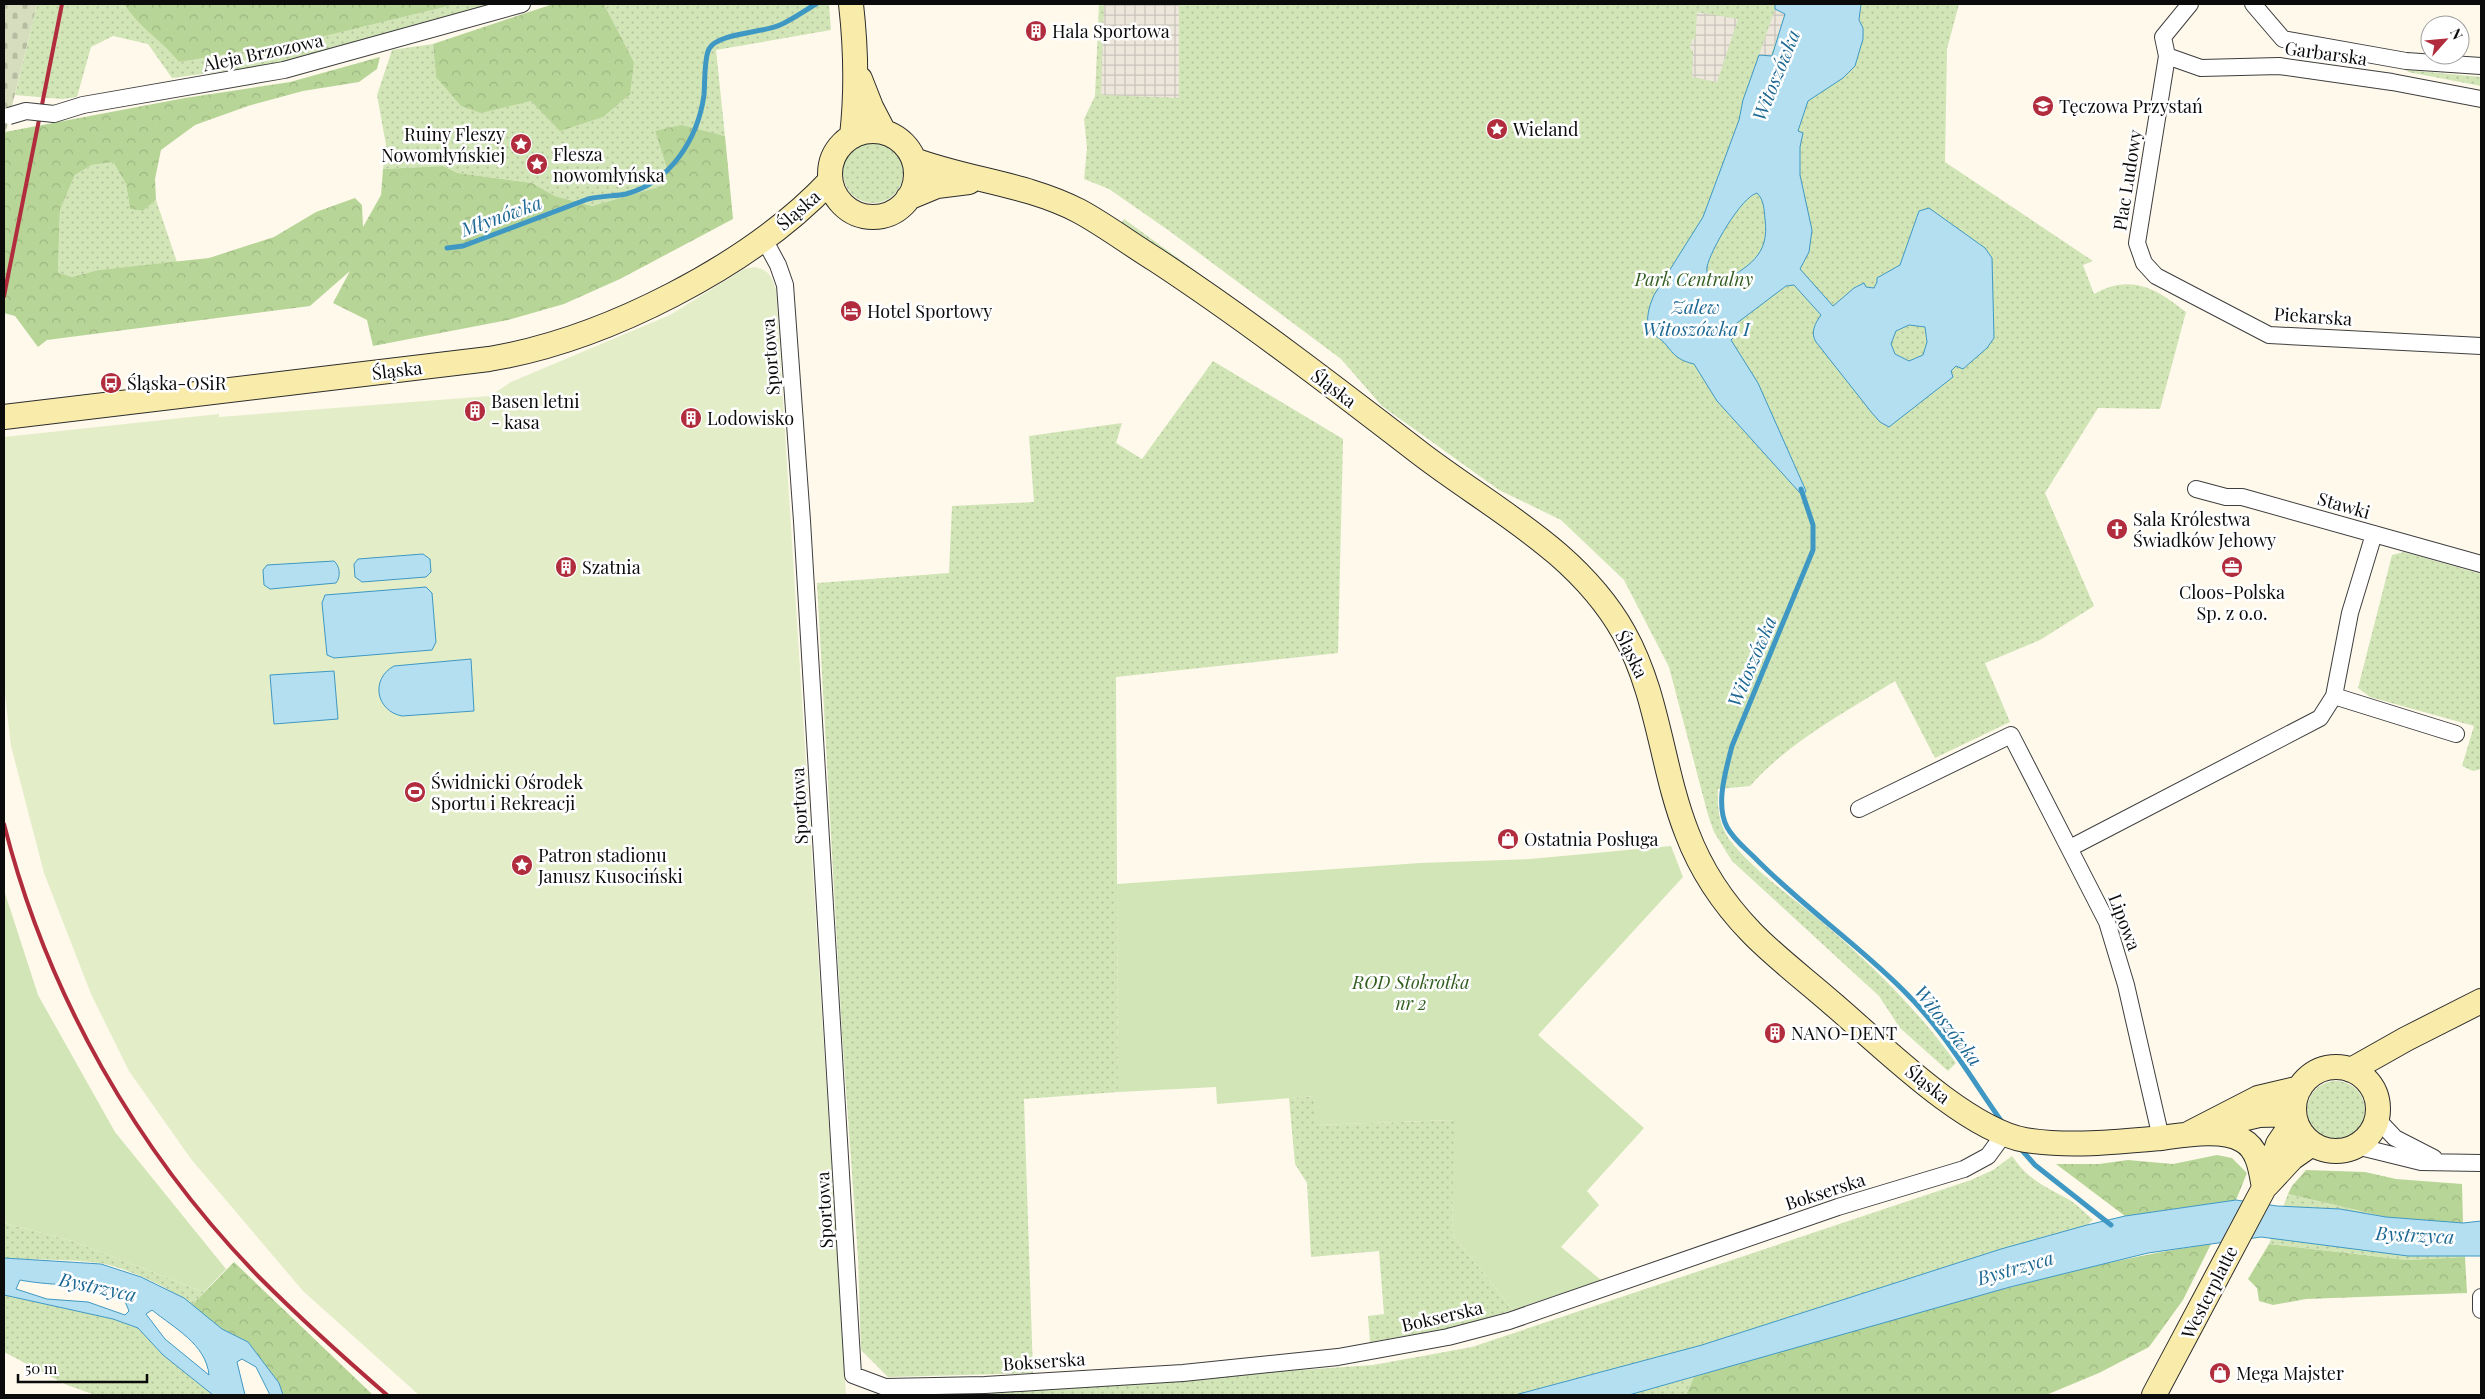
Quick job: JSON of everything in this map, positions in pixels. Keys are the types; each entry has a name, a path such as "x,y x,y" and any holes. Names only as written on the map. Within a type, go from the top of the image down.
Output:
{"street":[{"name":"Aleja Brzozowa","path":"9,116 26,111 54,114 83,105 284,70 522,4"},
{"path":"852,4 856,68 856,109 852,136"},
{"name":"Plac Ludowy","path":"2156,276 2144,262 2137,243 2166,56 2163,37 2190,4"},
{"name":"Garbarska","path":"2253,4 2283,39 2406,61 2481,66"},
{"name":"Garbarska","path":"2166,56 2201,68 2279,66 2392,82 2481,99"},
{"path":"856,68 870,106 884,132"},
{"path":"867,131 884,132 896,138 907,148 914,160 916,173 914,186 908,198 898,208 886,215 872,217 858,214 845,207 833,190 830,181 830,168 834,155 841,144 852,136 867,131"},
{"name":"Śląska","path":"914,160 982,180 1018,188 1076,209 1206,293 1576,568 1623,630 1635,655 1650,693 1686,832 1710,881 1751,932 1936,1092 1984,1125 2004,1134 2036,1141 2060,1143 2161,1138 2259,1115 2295,1116"},
{"name":"Śląska","path":"908,198 937,186 982,180"},
{"name":"Śląska","path":"764,239 812,201 830,181"},
{"name":"Śląska","path":"4,417 515,355 550,346 662,301 764,239 818,214 845,207"},
{"name":"Sportowa","path":"764,239 778,264 785,285 803,536 854,1376"},
{"name":"Piekarska","path":"2156,276 2269,335 2481,346"},
{"name":"Stawki","path":"2196,489 2226,497 2242,497 2481,564"},
{"path":"2070,848 2320,718 2334,696 2350,613 2374,534"},
{"path":"2334,696 2456,734"},
{"name":"Lipowa","path":"1859,809 2010,735 2107,922 2128,994 2161,1138"},
{"path":"2351,1070 2481,1001"},
{"path":"2373,1090 2387,1069 2423,1032"},
{"path":"2342,1068 2351,1070 2364,1078 2373,1090 2378,1109 2377,1119 2370,1135 2356,1146 2334,1151 2312,1144 2301,1133 2295,1116 2294,1105 2300,1088 2313,1074 2322,1070 2342,1068"},
{"name":"Śląska","path":"2195,1131 2250,1101 2300,1088"},
{"name":"Westerplatte","path":"2154,1395 2264,1188 2278,1144 2295,1116"},
{"path":"2377,1119 2395,1138 2427,1155 2446,1161"},
{"path":"2195,1131 2232,1136 2248,1144 2254,1151 2259,1163 2264,1188"},
{"name":"Bokserska","path":"854,1376 885,1388 985,1385 1183,1373 1338,1357 1448,1337 1509,1321 1830,1210 1964,1170 1988,1156 2004,1134"},
{"name":"Westerplatte","path":"2264,1188 2276,1178 2292,1158 2312,1144"},
{"path":"2356,1146 2408,1160 2481,1162"},
{"path":"2481,1297 2481,1310"}],"green space":[{"path":"4,4 37,4 4,139"},
{"path":"37,4 124,4 136,20 179,62 456,4 499,4 284,63 172,78 148,44 113,36 91,47 77,97 62,99 15,95"},
{"path":"124,4 456,4 308,40 179,62 136,20"},
{"path":"553,4 604,4 634,62 630,94 603,117 560,131 531,101 481,113 461,106 436,77 433,44"},
{"path":"604,4 829,4 831,30 716,50 725,136 705,132 655,131 666,166 665,185 592,206 555,196 532,183 458,173 443,166 383,169 386,145 377,95 392,50 433,44 436,77 634,62"},
{"name":"Park Centralny","path":"1099,4 1959,4 1947,49 1945,162 2093,261 2083,265 2094,294 2120,285 2132,284 2143,286 2165,297 2186,312 2160,409 2098,408 2045,493 2094,606 2040,640 1985,663 2010,722 1935,758 1895,681 1800,741 1782,755 1750,786 1718,789 1722,824 1732,843 1764,875 1842,939 1894,989 1956,1063 1948,1071 1900,1028 1879,996 1732,861 1714,832 1708,815 1669,667 1624,580 1561,520 1499,490 1382,406 1341,359 1168,230 1109,189 1084,179 1087,148 1084,119 1095,96"},
{"path":"380,57 377,69 359,82 303,91 248,106 195,125 161,150 155,179 156,200 143,211 130,209 126,184 113,162 92,165 75,175 60,210 58,272 72,277 98,270 209,258 274,237 316,212 355,198 362,205 363,227 381,195 383,169 443,166 458,173 532,183 555,196 592,206 665,185 666,166 655,131 681,125 725,136 733,219 620,279 564,304 508,320 373,346 367,320 333,303 350,271 310,306 47,340 38,347 15,316 4,313 5,132 185,98 290,82"},
{"path":"2407,70 2481,77 2481,86 2408,72"},
{"path":"873,143 890,148 898,156 903,173 898,190 890,198 873,203 856,198 848,190 843,173 848,156 856,148"},
{"path":"113,162 126,184 130,209 143,211 156,200 177,262 98,270 72,277 58,272 60,210 75,175 92,165"},
{"path":"1124,219 1193,269 1120,225"},
{"name":"Świdnicki Ośrodek Sportu i Rekreacji","path":"755,267 764,270 769,275 776,290 846,1395 419,1395 303,1291 191,1159 129,1071 91,994 44,873 11,746 4,686 4,437 219,414 219,417 490,396 511,382 670,315 744,269"},
{"path":"1213,361 1343,439 1338,653 1116,677 1118,1092 1024,1099 1033,1373 888,1377 861,1350 858,1258 842,1033 817,583 949,573 952,506 1034,502 1029,436 1122,423 1116,443 1142,459"},
{"path":"2404,552 2481,574 2481,769 2473,771 2462,766 2474,726 2370,697 2358,688 2392,555"},
{"name":"ROD Stokrotka nr 2","path":"1671,846 1683,877 1538,1035 1644,1128 1587,1191 1599,1205 1561,1247 1601,1280 1513,1310 1452,1234 1454,1120 1315,1125 1314,1096 1217,1104 1216,1087 1118,1092 1117,884 1420,863 1530,859"},
{"path":"4,890 38,995 115,1132 226,1269 204,1292 72,1241 4,1223"},
{"path":"2336,1081 2347,1083 2360,1094 2365,1110 2363,1121 2352,1134 2336,1139 2325,1137 2312,1126 2307,1110 2309,1099 2320,1086"},
{"path":"1314,1096 1316,1125 1455,1120 1452,1234 1513,1310 1461,1326 1370,1342 1368,1316 1384,1314 1379,1251 1311,1257 1307,1183 1295,1164 1289,1098"},
{"path":"2217,1155 2232,1158 2247,1173 2236,1200 2125,1216 2056,1164 2099,1164 2128,1160 2173,1164"},
{"path":"2012,1156 2030,1176 2073,1203 2093,1220 2087,1225 2001,1249 1702,1345 1515,1395 941,1395 1373,1365 1472,1347 1971,1180 1993,1170"},
{"path":"2306,1170 2365,1172 2396,1179 2462,1184 2463,1223 2386,1217 2288,1194 2292,1186"},
{"path":"2288,1194 2386,1217 2463,1223 2465,1257 2407,1260 2269,1244"},
{"path":"4,1223 72,1241 204,1292 192,1305 161,1286 135,1274 100,1263 4,1258"},
{"path":"2211,1244 2183,1300 2149,1347 2099,1373 2046,1395 1686,1395 1694,1377 1827,1338 2053,1276 2116,1261"},
{"path":"2269,1244 2407,1260 2465,1257 2467,1293 2306,1299 2273,1305 2259,1301 2257,1288 2248,1279"},
{"path":"234,1262 373,1395 283,1395 279,1383 248,1342 222,1329 192,1305"},
{"path":"4,1295 113,1319 138,1328 163,1355 213,1395 95,1395 67,1385 4,1352"},
{"path":"1694,1377 1686,1395 1629,1395"}],"shaded area":[{"path":"1104,4 1179,4 1179,98 1101,95"},
{"path":"1775,9 1785,14 1770,58 1759,55"},
{"path":"1697,12 1738,19 1717,82 1692,77 1693,51 1690,48 1692,39 1695,40"}],"water":[{"name":"Zalew Witoszówka I","path":"1775,4 1861,4 1859,20 1863,28 1863,39 1855,66 1843,78 1808,101 1798,131 1803,133 1800,147 1800,175 1812,230 1809,252 1800,269 1833,306 1854,288 1864,283 1866,287 1874,288 1877,278 1900,265 1919,211 1929,208 1985,248 1992,258 1994,338 1987,348 1963,369 1956,366 1951,371 1953,377 1889,427 1880,422 1872,413 1816,342 1813,335 1814,328 1821,315 1794,285 1786,286 1737,323 1733,329 1734,337 1731,340 1758,383 1806,491 1804,494 1800,493 1717,401 1694,364 1678,358 1662,340 1649,333 1648,323 1649,309 1654,295 1703,217 1739,120 1743,100 1759,55 1772,56 1785,14 1775,9","holes":["1757,193 1764,208 1766,232 1760,251 1755,259 1730,278 1720,284 1712,282 1707,269 1714,249 1735,214 1750,197","1909,325 1925,327 1927,342 1923,355 1909,361 1895,354 1891,344 1896,331"]},
{"path":"423,554 430,559 431,572 426,577 362,582 355,577 354,564 358,559"},
{"path":"334,561 338,566 339,572 339,578 336,583 270,589 264,585 263,570 267,565"},
{"path":"426,587 432,593 436,642 432,650 334,658 327,655 322,603 325,595"},
{"path":"471,659 474,711 402,716 386,708 379,694 381,679 394,666"},
{"path":"334,671 338,719 274,724 270,675"},
{"name":"Bystrzyca","path":"2236,1200 2277,1206 2340,1209 2386,1217 2463,1223 2481,1221 2481,1256 2408,1256 2261,1237 2148,1253 2010,1287 1629,1395 1515,1395 1702,1345 2001,1249 2087,1225 2125,1216"},
{"name":"Bystrzyca","path":"4,1258 101,1264 141,1277 184,1298 222,1329 248,1342 279,1383 283,1395 270,1395 256,1367 242,1359 237,1362 245,1395 213,1395 163,1355 138,1328 113,1319 4,1295","holes":["20,1280 99,1290 124,1299 129,1311 125,1315 88,1302 47,1299 16,1289","152,1310 188,1338 202,1354 207,1364 209,1375 165,1339 146,1314"]}],"waterway":[{"name":"Młynówka","path":"447,248 463,246 588,199 626,194 656,180 680,156 696,127 704,95 705,65 709,49 714,44 730,36 780,25 816,4"},
{"name":"Witoszówka","path":"1801,489 1813,525 1813,550 1732,746 1723,787 1722,808 1724,818 1727,827 1736,840 1791,892 1866,956 1917,1004 1943,1037 2002,1122"},
{"name":"Witoszówka","path":"2020,1148 2035,1165 2111,1225"}],"railway":[{"path":"4,296 62,4"},
{"path":"4,824 22,887 45,949 71,1009 102,1067 136,1124 215,1229 259,1277 387,1395"}],"place":[{"name":"Hala Sportowa","path":"1036,31"},
{"name":"Tęczowa Przystań","path":"2043,106"},
{"name":"Wieland","path":"1497,129"},
{"name":"Ruiny Fleszy Nowomłyńskiej","path":"521,144"},
{"name":"Flesza nowomłyńska","path":"537,164"},
{"name":"Hotel Sportowy","path":"851,311"},
{"name":"Śląska-OSiR","path":"111,383"},
{"name":"Basen letni - kasa","path":"475,411"},
{"name":"Lodowisko","path":"691,418"},
{"name":"Sala Królestwa Świadków Jehowy","path":"2117,529"},
{"name":"Szatnia","path":"566,567"},
{"name":"Cloos-Polska Sp. z o.o.","path":"2232,567"},
{"name":"Świdnicki Ośrodek Sportu i Rekreacji","path":"415,792"},
{"name":"Ostatnia Posługa","path":"1508,839"},
{"name":"Patron stadionu Janusz Kusociński","path":"522,865"},
{"name":"NANO-DENT","path":"1775,1033"},
{"name":"Mega Majster","path":"2220,1373"}]}
